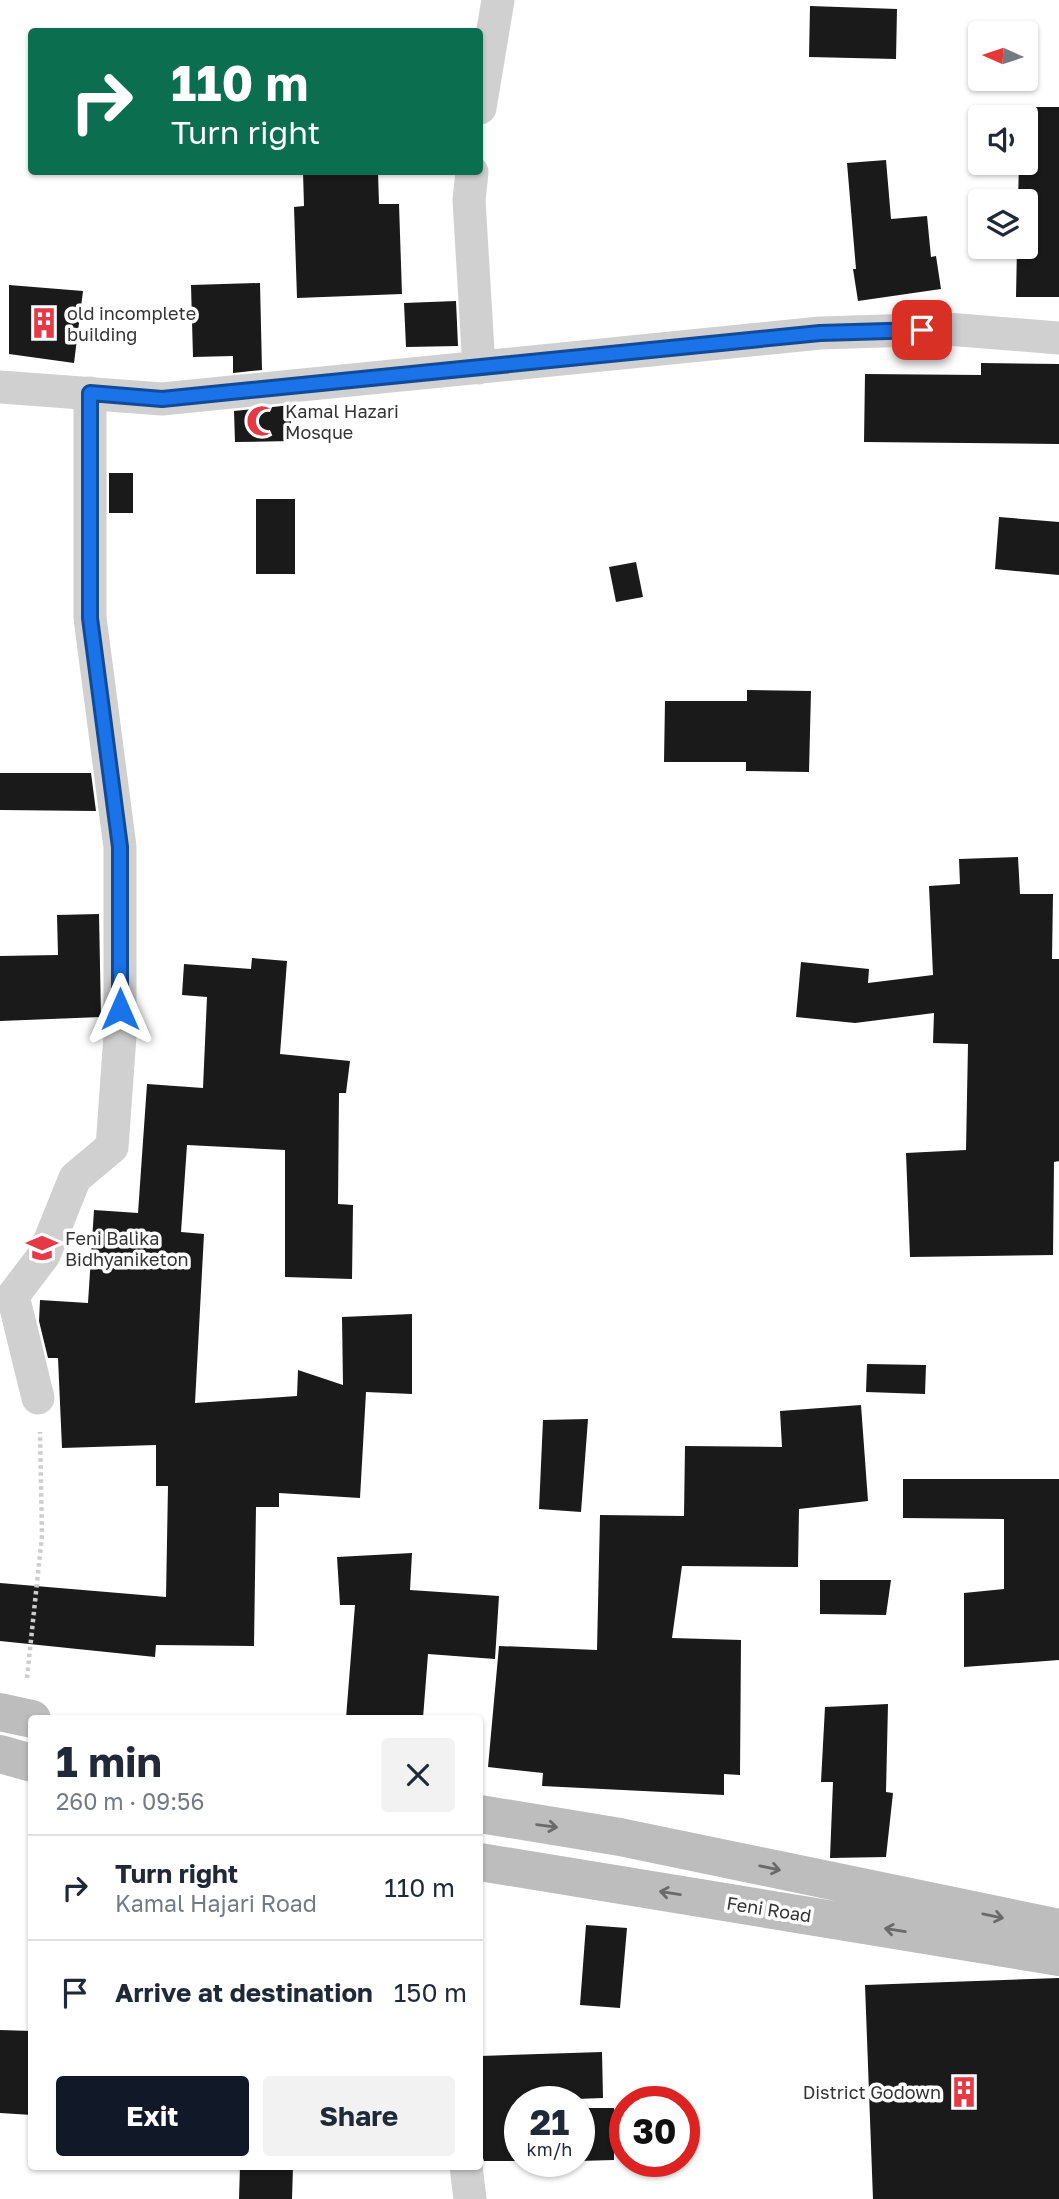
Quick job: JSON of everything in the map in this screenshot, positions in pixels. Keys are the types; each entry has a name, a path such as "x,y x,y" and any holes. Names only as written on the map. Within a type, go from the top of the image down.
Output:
{"main road":[{"path":"0,1754 28,1762"},
{"path":"483,1814 620,1837 1059,1928"},
{"name":"Feni Road","path":"483,1862 1059,1956"}],"street":[{"path":"483,90 498,0"},
{"path":"472,175 469,200 479,369"},
{"path":"0,387 162,399 820,333 947,329 1059,338"},
{"path":"38,1398 13,1296 44,1255 75,1178 112,1147 120,1036 120,847 90,618 90,393"},
{"path":"466,2170 470,2199"}],"path":[{"path":"18,1716 42,1535 38,1398"}],"building":[{"path":"810,6 897,9 896,59 809,57"},
{"path":"1038,107 1059,107 1059,297 1016,297 1017,259 1038,259 1038,189 1018,189 1019,175 1038,175"},
{"path":"886,160 891,219 927,216 931,257 936,256 941,289 858,301 853,269 856,269 847,163"},
{"path":"303,175 378,175 379,204 399,204 402,294 297,298 294,207 304,206"},
{"path":"260,283 262,370 233,373 233,356 193,357 191,285"},
{"name":"old incomplete building","path":"9,285 83,291 74,363 9,354"},
{"path":"456,301 458,346 406,347 404,303"},
{"path":"981,363 1059,364 1059,444 864,442 865,374 981,375"},
{"name":"Kamal Hazari Mosque","path":"291,405 291,441 235,442 234,411"},
{"path":"109,473 133,473 133,513 109,513"},
{"path":"256,499 295,499 295,574 256,574"},
{"path":"999,517 1059,522 1059,575 995,569"},
{"path":"636,562 643,597 616,602 609,567"},
{"path":"747,690 811,691 809,772 746,771 746,762 664,762 665,701 747,701"},
{"path":"0,773 91,773 96,811 0,810"},
{"path":"1018,857 1020,894 1053,894 1052,959 1059,959 1059,1161 1054,1162 1053,1255 910,1257 906,1153 966,1150 968,1044 933,1043 934,1013 855,1023 796,1017 801,962 869,969 868,983 933,975 929,886 960,884 959,859"},
{"path":"99,914 101,1017 0,1021 0,956 58,955 57,915"},
{"path":"252,958 287,961 280,1054 350,1061 346,1093 339,1093 338,1204 353,1205 352,1279 285,1277 285,1150 187,1145 181,1232 204,1234 195,1403 297,1396 298,1370 343,1385 342,1317 412,1314 412,1394 366,1392 360,1498 279,1493 279,1507 256,1507 254,1646 156,1645 155,1657 0,1641 0,1583 166,1597 168,1486 156,1486 156,1445 62,1448 58,1358 48,1358 39,1321 40,1300 88,1303 94,1210 138,1213 147,1084 203,1088 207,997 182,995 184,964 251,969"},
{"path":"867,1364 926,1365 925,1394 866,1392"},
{"path":"861,1405 868,1501 799,1509 798,1567 682,1566 672,1638 741,1640 740,1775 724,1774 724,1795 542,1786 543,1773 488,1767 499,1646 597,1650 600,1515 684,1516 685,1446 782,1447 780,1411"},
{"path":"588,1419 581,1512 539,1509 543,1420"},
{"path":"903,1479 1059,1479 1059,1660 964,1667 964,1593 1004,1589 1004,1519 903,1518"},
{"path":"412,1553 410,1590 499,1596 495,1659 428,1654 423,1715 346,1715 355,1605 340,1605 337,1557"},
{"path":"820,1580 891,1580 886,1615 820,1614"},
{"path":"888,1704 886,1792 893,1793 886,1857 830,1858 833,1782 821,1782 825,1707"},
{"path":"586,1925 627,1928 620,2008 580,2005"},
{"name":"District Godown","path":"1059,1978 1059,2199 873,2199 865,1985"},
{"path":"0,2030 28,2031 28,2115 0,2113"},
{"path":"602,2052 603,2098 595,2098 595,2086 504,2086 504,2161 484,2161 483,2056"},
{"path":"595,2108 609,2108 609,2160 595,2161"},
{"path":"240,2170 293,2170 292,2199 239,2199"}],"place":[{"name":"old incomplete building","path":"44,323"},
{"name":"Kamal Hazari Mosque","path":"262,421"},
{"name":"Feni Balika Bidhyaniketon","path":"42,1248"},
{"name":"District Godown","path":"964,2092"}],"route":[{"path":"120,1009 120,847 90,618 90,393 162,399 820,333 922,330"}]}
